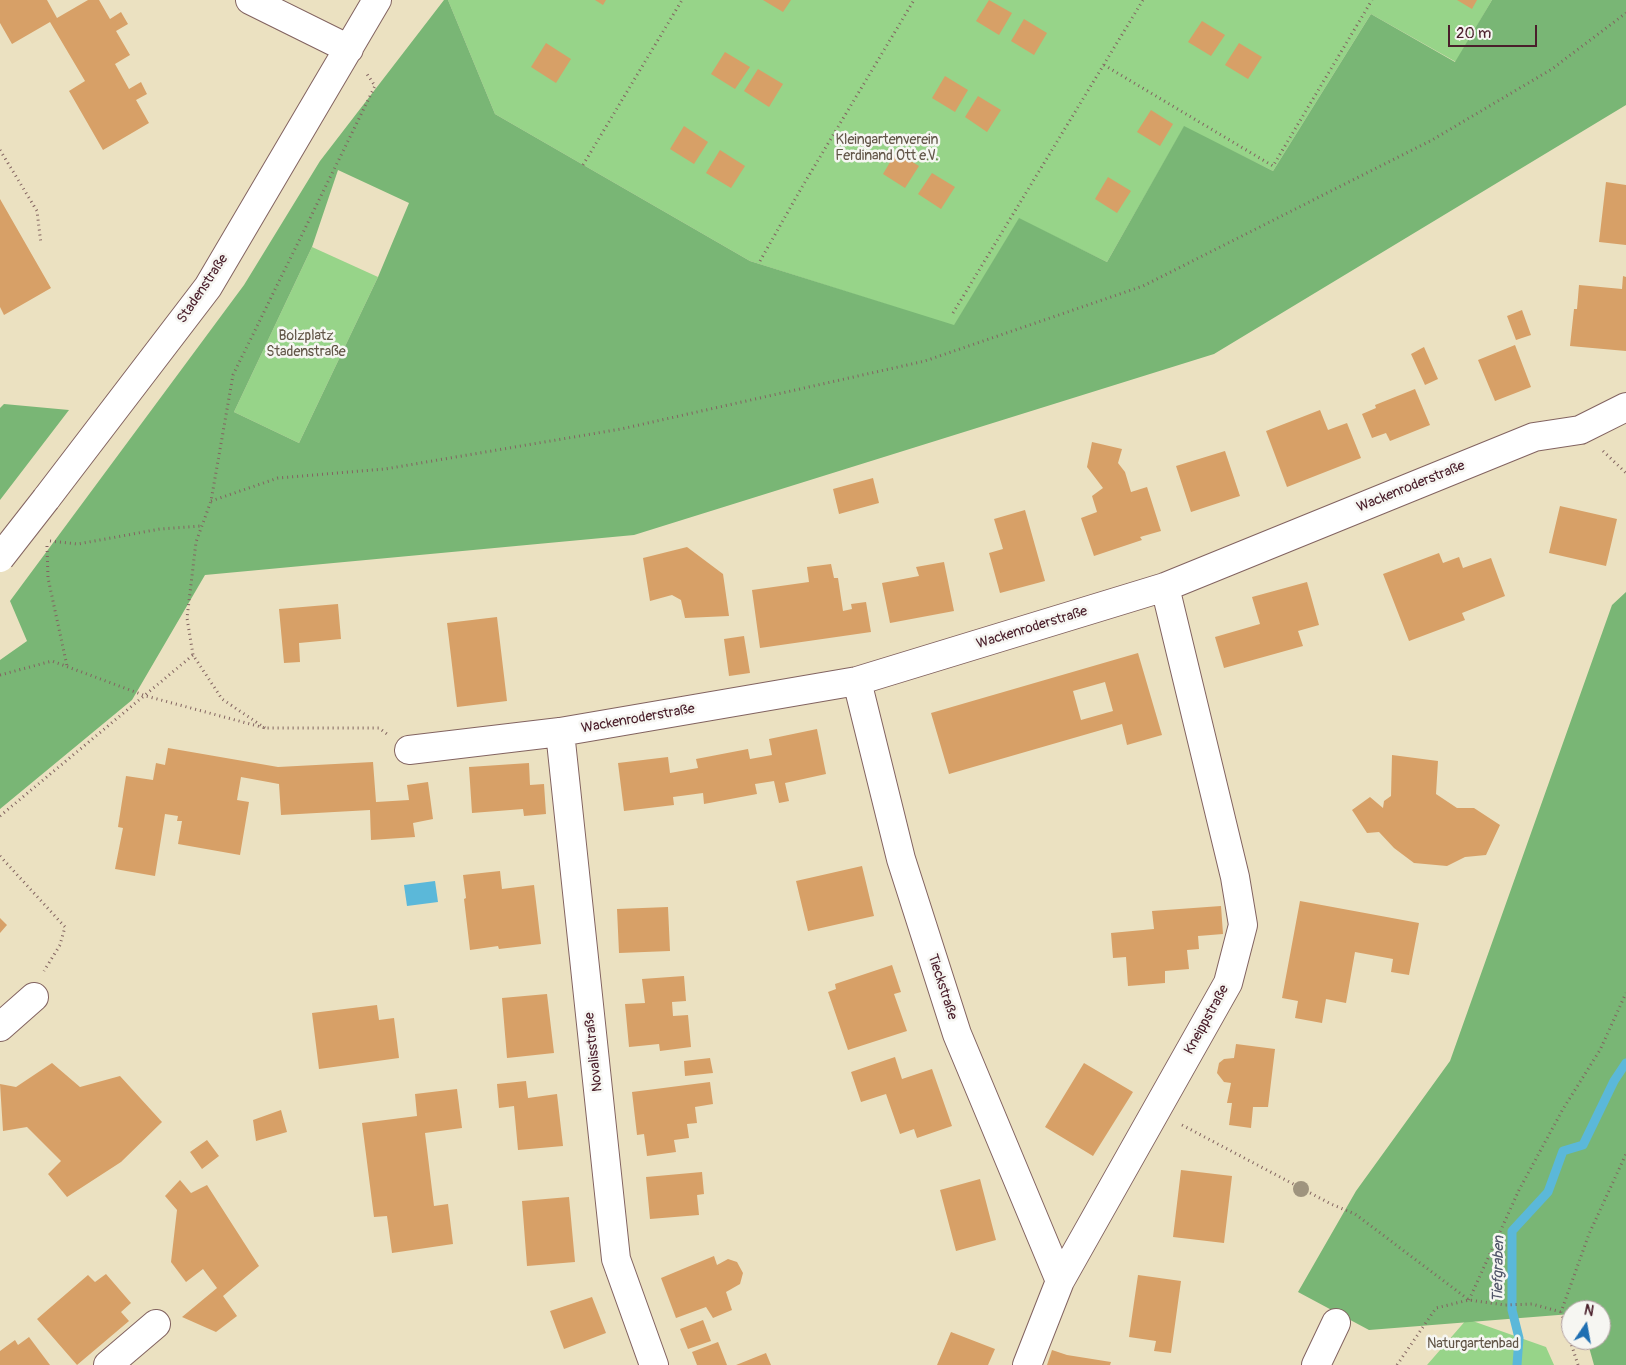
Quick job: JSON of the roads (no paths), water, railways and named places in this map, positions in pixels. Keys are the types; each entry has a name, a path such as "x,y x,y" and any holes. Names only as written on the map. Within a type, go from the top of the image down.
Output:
{"street":[{"path":"250,0 349,49"},
{"name":"Stadenstraße","path":"0,558 208,287 377,0"},
{"name":"Wackenroderstraße","path":"409,750 560,732 857,681 1165,587 1534,437 1580,430 1626,407"},
{"name":"Kneippstraße","path":"1027,1365 1060,1281 1228,983 1243,925 1235,877 1165,587"},
{"name":"Tieckstraße","path":"857,681 901,859 957,1034 1060,1281"},
{"name":"Novalisstraße","path":"560,732 616,1259 654,1365"},
{"path":"0,1027 34,997"},
{"path":"1316,1365 1336,1323"},
{"path":"108,1365 156,1324"}],"water":[{"path":"435,881 438,902 407,906 404,885"}],"waterway":[{"name":"Tiefgraben","path":"1517,1365 1519,1338 1512,1310 1512,1231 1548,1192 1563,1151 1583,1145 1614,1081 1626,1063"}],"park label":[{"name":"Kleingartenverein Ferdinand Ott e.V.","path":"887,148"},
{"name":"Bolzplatz Stadenstraße","path":"306,344"},
{"name":"Naturgartenbad","path":"1473,1344"}]}
